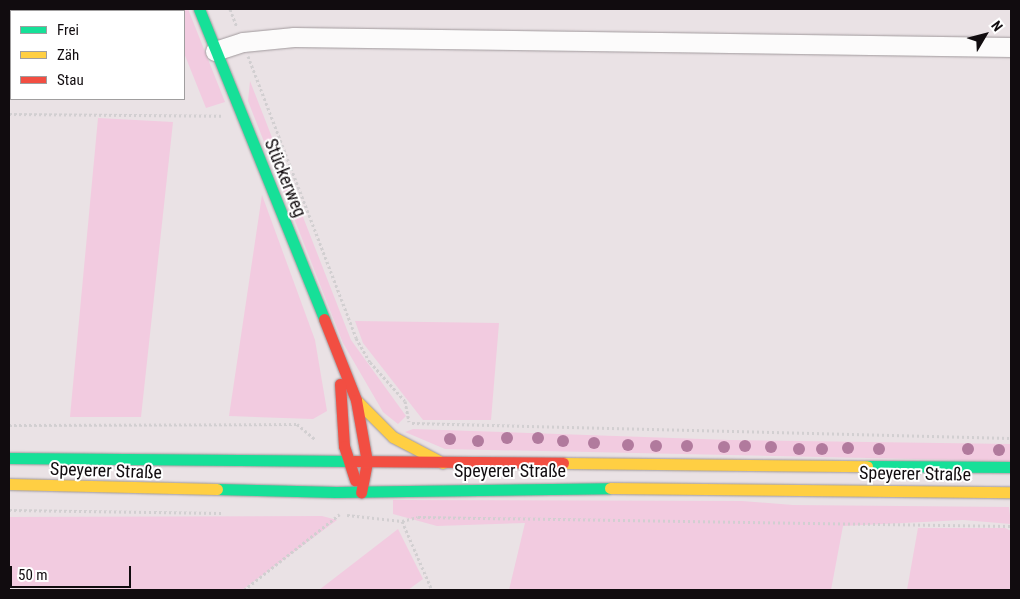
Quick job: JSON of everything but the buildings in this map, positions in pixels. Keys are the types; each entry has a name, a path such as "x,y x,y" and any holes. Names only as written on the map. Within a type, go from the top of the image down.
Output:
{"main road":[{"name":"Stückerweg","path":"199,9 356,400 367,462 361,492"},
{"name":"Stückerweg","path":"339,360 341,424 347,462 361,492"},
{"path":"356,400 393,438 443,463"},
{"name":"Speyerer Straße","path":"9,458 1011,467"},
{"name":"Speyerer Straße","path":"9,484 163,490 361,492 640,488 1011,492"},
{"path":"996,492 1011,498"}],"street":[{"path":"216,50 243,42 294,37 1011,47"}],"path":[{"path":"230,9 356,338 370,362 405,401 409,423 1011,438"},
{"path":"9,114 241,116"},
{"path":"9,425 297,424 321,444"},
{"path":"9,510 223,513"},
{"path":"330,514 402,521 418,517 1011,526"},
{"path":"244,590 340,514"},
{"path":"402,521 432,590"}],"shaded area":[{"path":"167,9 188,9 225,102 206,108 185,56 185,10"},
{"path":"250,81 351,340 406,416 398,424 383,412 343,343 248,101"},
{"path":"98,118 173,122 141,417 70,417"},
{"path":"262,195 315,340 327,411 313,419 229,416"},
{"path":"355,321 499,323 491,420 423,420 363,343"},
{"path":"413,429 730,440 1011,444 1011,461 445,449 405,432"},
{"path":"393,500 742,501 793,505 1009,507 1011,524 963,520 843,526 831,590 509,590 525,523 437,526 393,514"},
{"path":"322,516 337,520 242,590 9,588 9,517"},
{"path":"918,528 1005,528 1011,531 1011,590 907,590"},
{"path":"398,529 423,579 408,590 319,590"}],"traffic: fast":[{"path":"199,9 324,319"},
{"path":"9,458 354,461"},
{"path":"867,466 1011,467"},
{"path":"217,489 336,492 610,488"}],"traffic: slow":[{"path":"356,400 393,437 443,463"},
{"path":"563,463 867,466"},
{"path":"9,484 217,489"},
{"path":"610,488 1011,492"}],"traffic: jam":[{"path":"324,319 356,400 367,462 361,492"},
{"path":"340,384 344,446 355,480"},
{"path":"354,461 563,463"}]}
